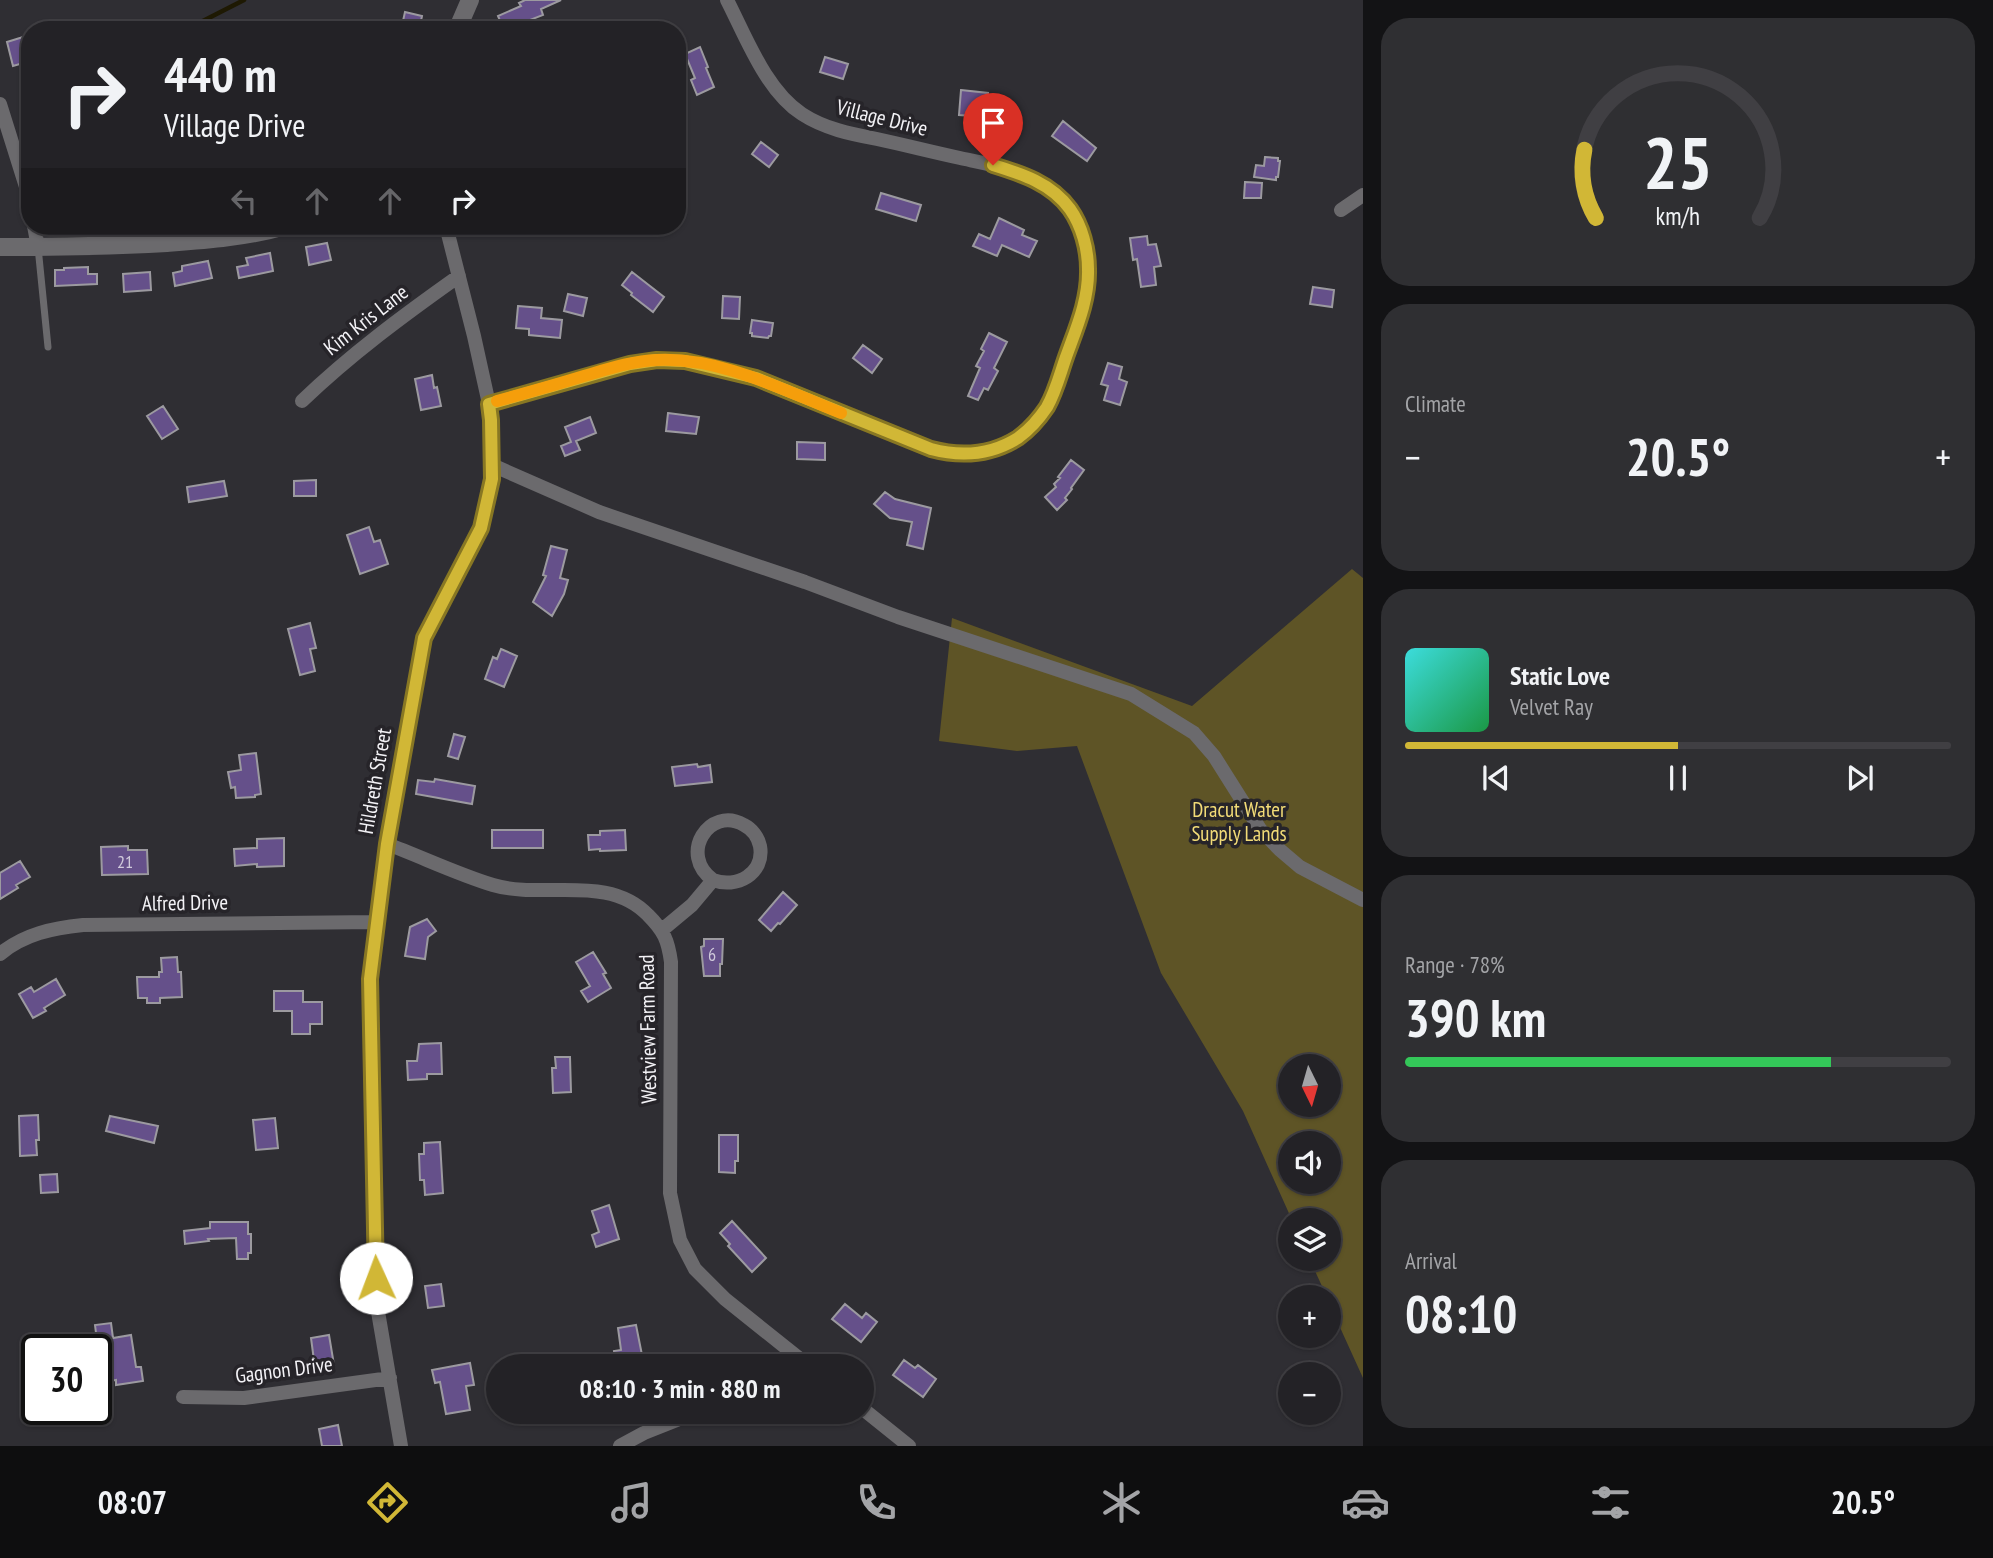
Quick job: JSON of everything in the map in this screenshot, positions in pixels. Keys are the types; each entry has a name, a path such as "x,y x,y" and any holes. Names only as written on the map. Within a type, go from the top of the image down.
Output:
{"street":[{"path":"461,21 470,0"},
{"name":"Village Drive","path":"489,404 630,364 657,360 685,361 756,378 931,449 960,454 976,454 990,450 1018,437 1040,416 1048,404 1079,322 1087,283 1087,259 1083,238 1069,208 1045,185 1014,172 849,133 823,125 800,113 772,84 727,0"},
{"path":"0,104 21,171"},
{"path":"1341,210 1363,195"},
{"path":"36,235 38,247"},
{"path":"0,247 127,245 243,235"},
{"name":"Hildreth Street","path":"401,1446 376,1289 370,979 387,844 424,638 481,528 492,479 489,404 448,235"},
{"name":"Kim Kris Lane","path":"302,401 331,373 390,325 459,276"},
{"path":"492,466 599,512 805,582 898,617 1131,694 1194,733 1214,756 1260,829 1280,850 1300,867 1363,900"},
{"path":"721,822 741,823 756,837 760,850 758,863 751,874 740,882 713,880 703,871 698,858 701,838 709,828 721,822"},
{"name":"Westview Farm Road","path":"387,844 493,885 526,891 612,893 641,908 662,930 671,962 670,1193 680,1240 695,1269 725,1299 794,1354"},
{"path":"662,930 692,905 713,880"},
{"name":"Alfred Drive","path":"0,954 41,932 83,925 377,922"},
{"name":"Gagnon Drive","path":"183,1397 244,1398 390,1378"},
{"path":"874,1418 909,1446"},
{"path":"621,1446 667,1424"}],"lane":[{"path":"38,247 48,347"}],"green space":[{"name":"Dracut Water Supply Lands","path":"1352,569 1363,578 1363,1378 1341,1330 1341,1285 1321,1285 1315,1271 1341,1271 1341,1208 1287,1208 1280,1194 1341,1194 1341,1131 1278,1131 1278,1189 1243,1111 1161,973 1077,746 1017,751 939,741 952,618 1192,706"}],"building":[{"path":"525,0 561,0 541,9 543,15 527,21 500,21 498,16 521,6 519,3"},
{"path":"405,12 422,16 421,21 403,21"},
{"path":"21,38 21,64 13,66 7,42"},
{"path":"700,47 714,87 697,95 691,80 695,78 686,54"},
{"path":"825,57 848,64 843,79 820,72"},
{"path":"961,90 988,93 986,117 959,115"},
{"path":"1063,121 1096,148 1087,161 1052,136"},
{"path":"761,142 778,155 769,167 752,154"},
{"path":"1265,157 1278,158 1280,161 1276,180 1254,177 1256,165 1264,166"},
{"path":"1245,182 1262,183 1261,198 1244,198"},
{"path":"881,193 921,205 916,221 876,209"},
{"path":"999,218 1024,230 1022,235 1037,241 1029,257 1002,245 997,256 973,246 979,234 990,239"},
{"path":"1147,236 1148,245 1156,244 1161,266 1154,267 1156,285 1141,287 1137,259 1133,260 1130,238"},
{"path":"327,243 331,260 309,265 306,247"},
{"path":"270,253 273,271 239,278 237,267 248,265 246,258"},
{"path":"208,261 212,278 175,286 173,273 182,271 182,266"},
{"path":"88,267 88,274 97,274 97,284 55,286 55,270"},
{"path":"150,272 151,290 124,292 123,274"},
{"path":"632,272 664,297 653,312 622,285"},
{"path":"1313,287 1334,290 1332,307 1310,304"},
{"path":"568,294 587,298 583,316 564,311"},
{"path":"723,296 740,297 739,319 722,318"},
{"path":"518,306 542,308 541,318 562,320 560,338 529,335 529,329 516,328"},
{"path":"752,320 773,323 771,336 752,336"},
{"path":"989,333 1007,342 994,368 998,371 988,390 984,388 978,400 968,396 980,368 976,366 984,351 981,349"},
{"path":"863,345 882,359 872,373 853,358"},
{"path":"1108,363 1122,367 1119,379 1127,382 1120,405 1104,400 1108,386 1101,384"},
{"path":"432,375 441,406 421,410 415,379"},
{"path":"163,406 178,429 162,439 147,416"},
{"path":"668,413 699,417 696,434 666,431"},
{"path":"590,417 596,433 576,441 580,450 565,456 561,446 571,442 565,427"},
{"path":"797,442 825,443 825,460 797,459"},
{"path":"1071,460 1084,470 1065,498 1067,500 1057,510 1045,497 1056,487 1054,484"},
{"path":"316,480 316,496 294,496 294,481"},
{"path":"224,481 227,496 189,502 187,487"},
{"path":"885,492 895,499 931,508 923,549 907,545 912,522 890,518 874,504"},
{"path":"369,527 374,542 380,540 388,564 360,574 347,535"},
{"path":"551,546 567,550 560,578 568,580 552,616 533,602 546,576 543,575"},
{"path":"310,623 316,648 310,649 315,671 300,675 288,629"},
{"path":"501,649 517,656 504,687 485,679 493,657 497,659"},
{"path":"454,734 465,737 458,759 448,756"},
{"path":"256,753 261,794 236,798 235,787 231,788 228,772 241,770 239,755"},
{"path":"697,764 698,767 710,765 712,782 675,786 672,767"},
{"path":"435,779 475,786 472,804 416,794 418,780 434,782"},
{"path":"492,830 543,830 543,848 492,848"},
{"path":"625,830 626,850 589,850 588,835 600,835 600,831"},
{"path":"284,838 284,866 235,866 234,849 257,848 257,839"},
{"path":"128,846 128,850 147,850 148,874 102,875 101,847"},
{"path":"20,861 30,877 0,899 0,873"},
{"path":"783,892 797,905 771,931 759,920"},
{"path":"427,919 436,931 428,937 425,959 405,956 410,927"},
{"path":"704,939 723,939 720,976 704,976 701,947 704,946"},
{"path":"593,952 606,973 603,974 611,988 588,1002 581,991 590,986 576,962"},
{"path":"177,957 178,972 181,972 182,997 160,998 160,1003 147,1003 147,998 138,998 137,977 159,977 159,972 162,972 161,958"},
{"path":"56,979 65,995 33,1018 19,994 31,987 34,992"},
{"path":"274,991 303,991 303,1002 322,1002 322,1024 310,1024 310,1034 292,1034 292,1011 274,1011"},
{"path":"441,1043 442,1074 427,1074 427,1079 408,1080 407,1061 417,1061 419,1044"},
{"path":"555,1057 570,1057 571,1092 553,1093 552,1068 556,1068"},
{"path":"38,1115 37,1155 20,1156 19,1116"},
{"path":"110,1116 158,1126 154,1143 106,1131"},
{"path":"275,1118 278,1148 256,1150 253,1120"},
{"path":"719,1135 738,1135 735,1173 719,1172"},
{"path":"440,1142 443,1193 425,1195 424,1180 420,1180 419,1154 424,1154 424,1143"},
{"path":"57,1174 58,1192 41,1193 40,1175"},
{"path":"609,1205 619,1239 596,1247 592,1235 599,1232 592,1211"},
{"path":"732,1221 766,1258 752,1272 720,1233"},
{"path":"210,1222 248,1222 251,1253 248,1253 248,1259 237,1259 236,1238 208,1239 209,1241 185,1244 184,1231 210,1228"},
{"path":"441,1284 444,1306 428,1308 425,1286"},
{"path":"845,1304 862,1318 866,1313 877,1322 861,1342 832,1319"},
{"path":"111,1323 113,1338 131,1335 136,1367 141,1367 143,1381 116,1385 116,1380 112,1381 112,1334 90,1334 96,1333 95,1325"},
{"path":"636,1325 642,1354 614,1354 614,1351 621,1350 618,1328"},
{"path":"329,1335 334,1365 315,1368 311,1338"},
{"path":"904,1360 915,1368 918,1365 936,1379 923,1397 893,1375"},
{"path":"470,1363 474,1385 466,1386 470,1410 446,1414 440,1382 435,1383 432,1370"},
{"path":"338,1425 342,1446 322,1446 319,1429"}],"waterway":[{"path":"203,21 244,0"}],"slow traffic":[{"path":"497,401 620,366 666,360 685,361 756,378 841,413"}],"route":[{"path":"376,1278 370,979 387,844 424,638 481,528 492,479 489,404 630,364 657,360 685,361 756,378 945,453 976,454 1005,445 1030,428 1055,390 1082,309 1088,270 1080,227 1062,199 1033,179 993,165"}]}
